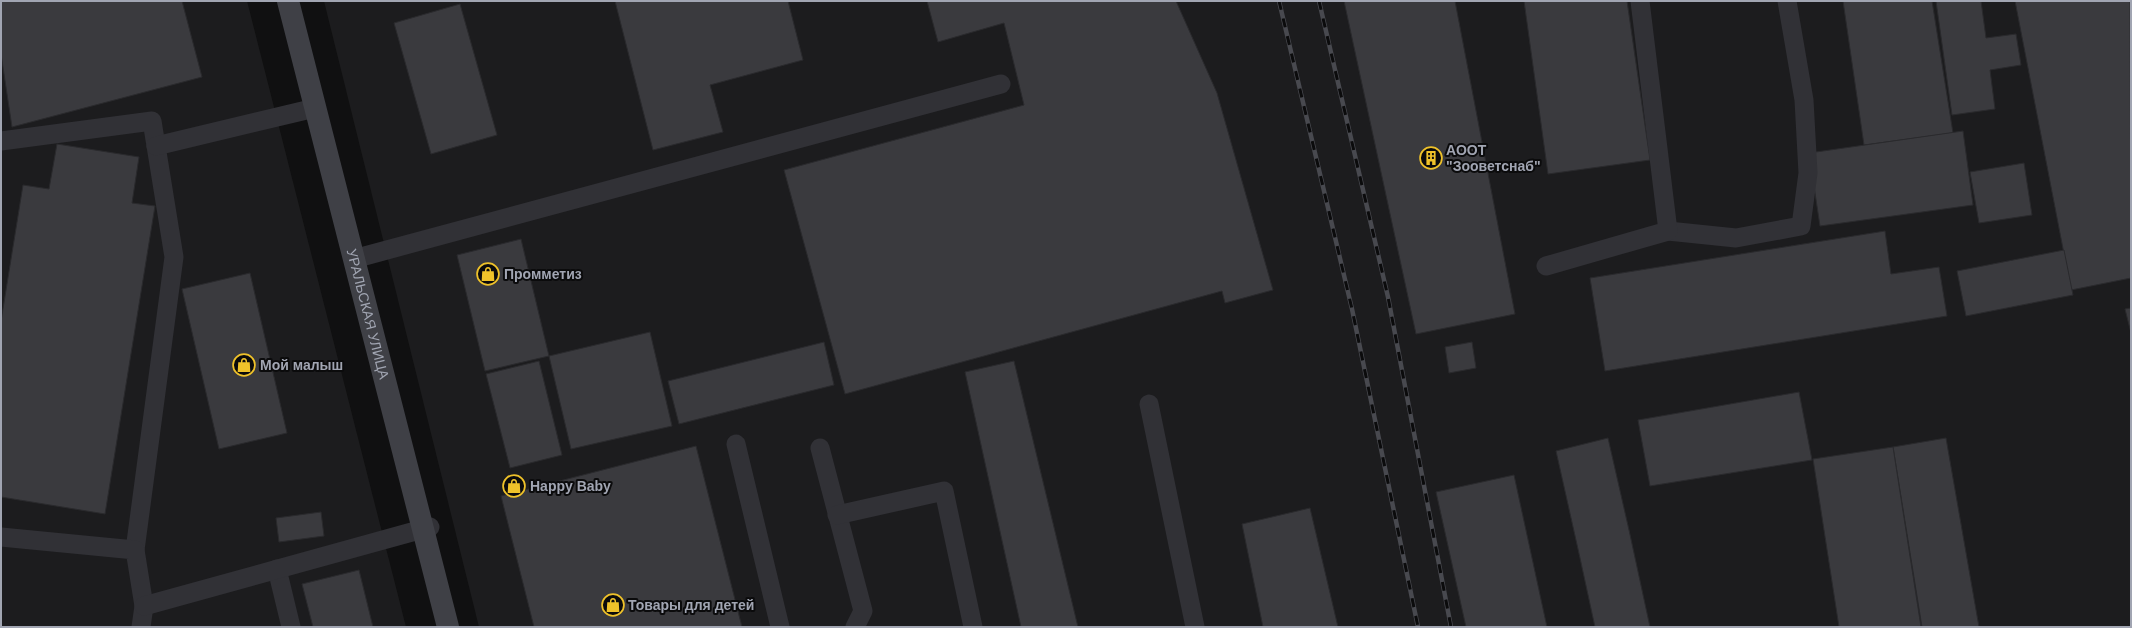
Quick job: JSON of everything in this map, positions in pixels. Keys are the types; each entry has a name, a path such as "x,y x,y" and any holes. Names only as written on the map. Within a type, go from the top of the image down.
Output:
{"main road":[{"name":"УРАЛЬСКАЯ УЛИЦА","path":"288,1 426,528 455,627"},
{"name":"УРАЛЬСКАЯ УЛИЦА","path":"296,1 361,257 426,528 448,627"}],"lane":[{"path":"1640,1 1668,231"},
{"path":"1546,266 1668,231 1736,238 1801,226 1808,173 1804,107 1788,1"},
{"path":"361,257 1001,84"},
{"path":"156,146 315,108"},
{"path":"1,141 152,121 174,257 135,550 144,606 141,627"},
{"path":"1149,404 1195,627"},
{"path":"736,444 780,627"},
{"path":"820,448 863,611 855,627"},
{"path":"837,516 944,491 973,627"},
{"path":"144,606 426,528"},
{"path":"1,537 135,550"},
{"path":"277,569 291,627"}],"shaded area":[{"path":"1,1 247,1 406,627 1,627"},
{"path":"324,1 2131,1 2131,627 479,627"}],"building":[{"path":"1,1 182,1 202,77 12,127 1,54"},
{"path":"615,1 788,1 803,60 710,85 723,132 653,150"},
{"path":"927,1 1176,1 1217,93 1273,290 1225,303 1222,291 845,394 784,170 1024,105 1004,23 938,42"},
{"name":"АООТ \"Зооветснаб\"","path":"1344,1 1455,1 1515,314 1416,334"},
{"path":"1524,1 1627,1 1650,160 1548,174"},
{"path":"1843,1 1932,1 1953,133 1864,145"},
{"path":"1936,1 1981,1 1986,38 2016,34 2021,65 1990,70 1995,109 1952,115"},
{"path":"2015,1 2130,1 2131,278 2071,290"},
{"path":"460,4 497,135 431,154 394,23"},
{"path":"1963,131 1973,205 1820,226 1809,153"},
{"path":"57,144 139,157 132,203 155,206 105,514 1,497 1,321 23,185 49,189"},
{"path":"2024,163 2032,215 1979,223 1970,172"},
{"path":"1885,231 1891,274 1939,267 1947,316 1605,371 1590,278"},
{"path":"521,239 549,356 485,371 457,255"},
{"path":"2064,250 2073,295 1966,316 1957,271"},
{"path":"250,273 287,433 219,449 182,289"},
{"path":"2131,308 2131,333 2125,309"},
{"path":"650,332 672,426 571,449 549,356"},
{"path":"824,342 834,385 679,424 668,381"},
{"path":"1472,342 1476,368 1449,373 1445,347"},
{"path":"539,361 562,455 510,468 486,374"},
{"path":"1014,361 1078,627 1021,627 965,372"},
{"path":"1799,392 1812,460 1650,486 1638,420"},
{"path":"1608,438 1650,627 1595,627 1556,451"},
{"path":"1946,438 1979,627 1922,627 1893,447"},
{"path":"696,446 742,627 534,627 501,496"},
{"path":"1893,447 1921,627 1839,627 1813,459"},
{"path":"1514,475 1547,627 1466,627 1436,492"},
{"path":"1310,508 1338,627 1263,627 1242,524"},
{"path":"321,512 324,536 279,542 276,518"},
{"path":"359,570 373,627 313,627 302,584"}],"railway":[{"path":"1279,1 1352,309 1418,627"},
{"path":"1319,1 1388,297 1451,627"}],"place":[{"name":"АООТ \"Зооветснаб\"","path":"1431,158"},
{"name":"Промметиз","path":"488,274"},
{"name":"Мой малыш","path":"244,365"},
{"name":"Happy Baby","path":"514,486"},
{"name":"Товары для детей","path":"613,605"}]}
